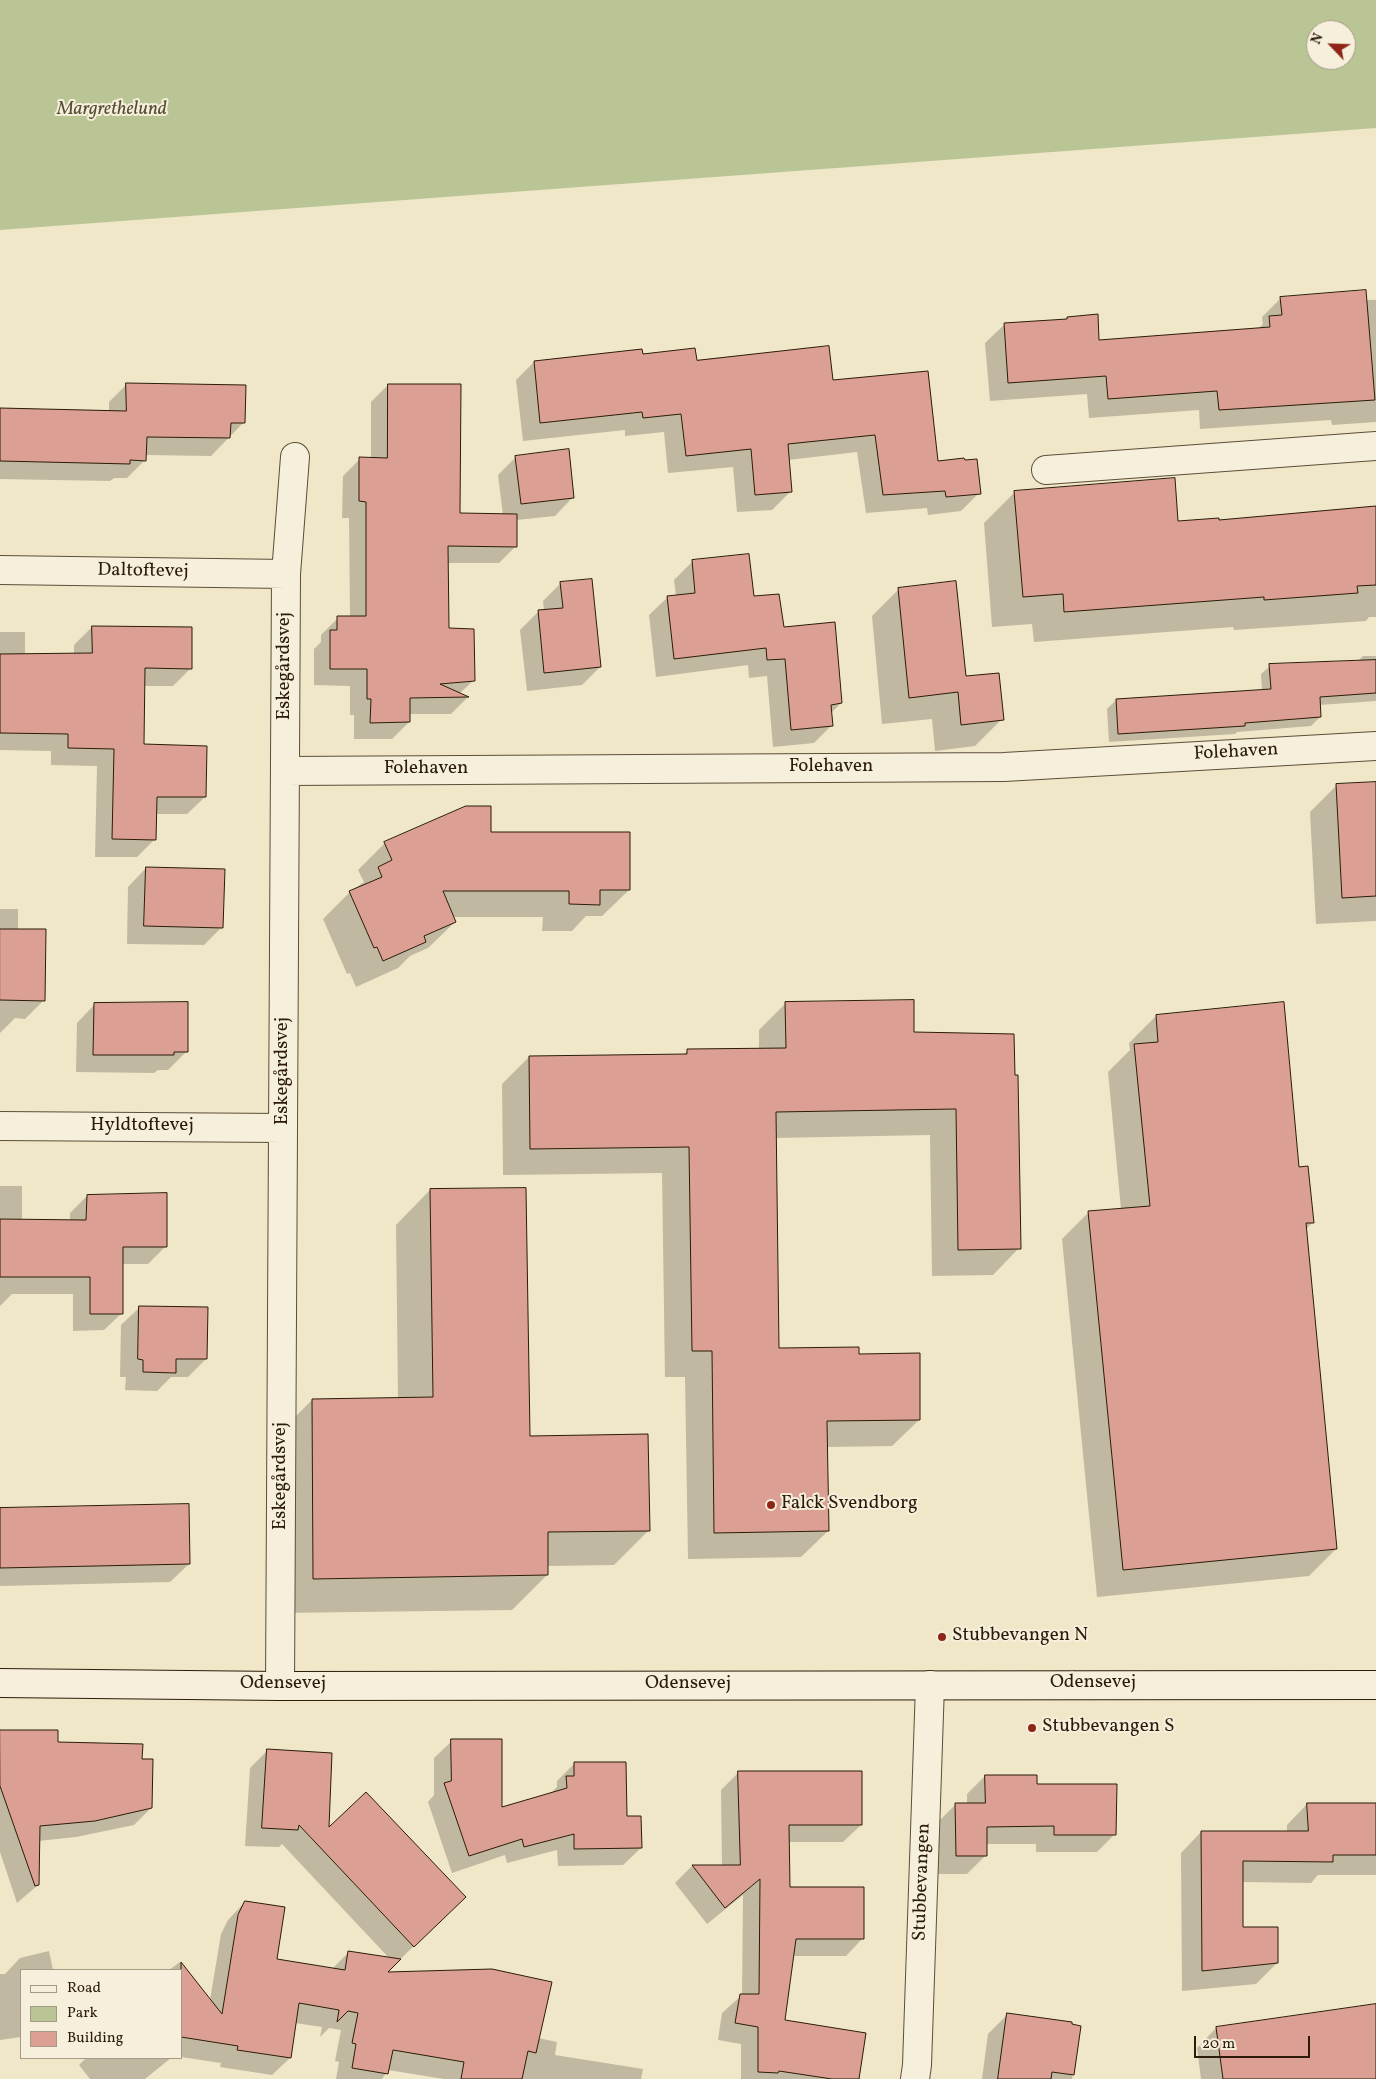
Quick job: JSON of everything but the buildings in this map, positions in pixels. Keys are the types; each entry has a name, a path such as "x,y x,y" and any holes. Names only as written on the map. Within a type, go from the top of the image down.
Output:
{"street":[{"path":"1046,470 1376,446"},
{"name":"Eskegårdsvej","path":"280,1686 286,574 295,457"},
{"name":"Daltoftevej","path":"0,570 286,574"},
{"name":"Folehaven","path":"285,772 1004,766 1376,746"},
{"name":"Hyldtoftevej","path":"0,1126 283,1128"},
{"name":"Odensevej","path":"0,1683 280,1686 1376,1685"},
{"name":"Stubbevangen","path":"915,2079 918,2055 930,1685"}],"green space":[{"name":"Margrethelund","path":"0,0 1376,0 1376,128 0,230"}],"place":[{"name":"Falck Svendborg","path":"771,1505"},
{"name":"Stubbevangen N","path":"942,1637"},
{"name":"Stubbevangen S","path":"1032,1728"}]}
